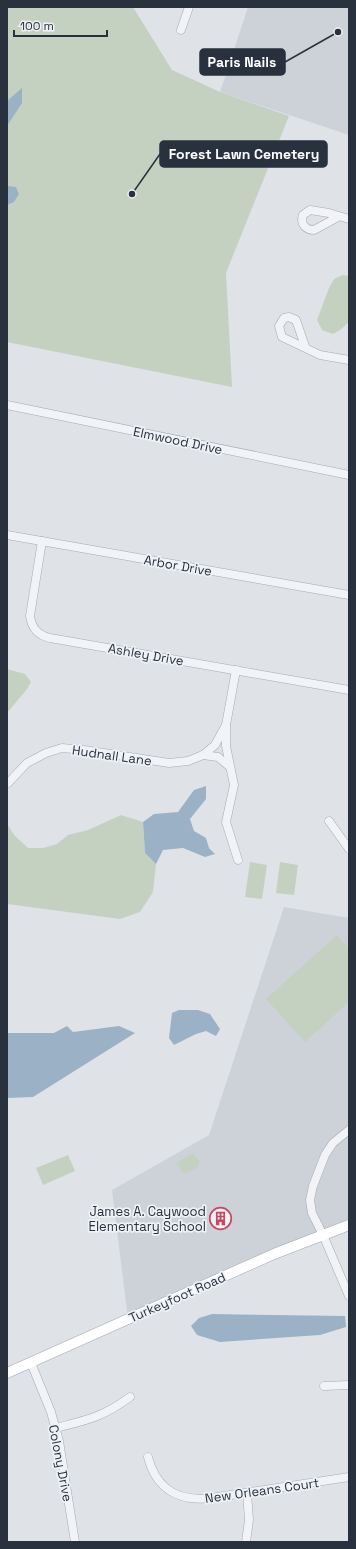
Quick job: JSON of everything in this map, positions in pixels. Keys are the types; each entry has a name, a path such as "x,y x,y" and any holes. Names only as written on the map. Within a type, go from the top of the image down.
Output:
{"main road":[{"name":"Turkeyfoot Road","path":"7,1373 268,1257 349,1225"}],"street":[{"path":"181,30 189,7"},
{"path":"338,217 349,218"},
{"path":"305,346 320,355 349,360"},
{"name":"Elmwood Drive","path":"7,405 349,476"},
{"name":"Arbor Drive","path":"7,535 349,595"},
{"name":"Ashley Drive","path":"42,541 30,616 33,626 39,634 50,638 349,690"},
{"name":"Hudnall Lane","path":"236,670 226,725 226,746 234,790 226,822 238,860"},
{"name":"Hudnall Lane","path":"8,783 27,763 46,753 62,748 169,763 188,761 203,755 215,745 226,725"},
{"path":"203,755 218,757 230,767"},
{"path":"329,821 349,849"},
{"path":"349,1130 333,1143 325,1155 312,1186 310,1200 312,1213 349,1296"},
{"name":"Colony Drive","path":"31,1363 56,1428 75,1542"},
{"path":"324,1386 349,1385"},
{"path":"56,1428 99,1416 114,1409 130,1397"},
{"name":"New Orleans Court","path":"148,1457 152,1469 159,1481 176,1495 196,1500 349,1477"},
{"path":"246,1493 249,1520 246,1542"}],"shaded area":[{"path":"248,7 349,7 349,135 220,92"},
{"path":"284,907 349,918 349,1225 128,1319 112,1190 209,1135"}],"green space":[{"path":"7,7 133,7 172,70 220,92 289,116 226,273 232,387 7,342"},
{"path":"343,275 349,276 349,322 333,334 322,330 317,320 334,279"},
{"path":"7,669 25,674 31,682 7,713"},
{"path":"121,815 143,822 145,853 156,864 153,892 140,912 120,919 7,904 7,824 15,836 28,848 43,848 57,844 68,835 88,830"},
{"path":"250,862 267,865 262,899 245,897"},
{"path":"280,862 298,865 294,895 276,893"},
{"path":"337,935 349,948 349,1002 305,1042 266,999"},
{"path":"193,1153 200,1162 198,1167 184,1174 176,1163"},
{"path":"68,1155 75,1171 43,1185 36,1168"}],"water":[{"path":"22,88 22,103 7,126 7,101"},
{"path":"7,186 16,187 19,194 14,202 7,205"},
{"path":"206,786 206,799 190,819 194,831 206,838 209,848 215,854 205,857 183,848 163,850 156,864 145,853 143,822 154,814 178,812 194,790"},
{"path":"179,1010 198,1010 210,1014 220,1029 216,1036 206,1031 196,1034 174,1045 169,1038 172,1013"},
{"path":"67,1026 73,1032 119,1026 135,1033 33,1097 7,1098 7,1033 54,1033"},
{"path":"212,1314 345,1316 346,1327 320,1335 220,1342 197,1335 191,1326 199,1318"}],"place":[{"name":"Paris Nails","path":"338,32"},
{"name":"Forest Lawn Cemetery","path":"132,194"},
{"name":"James A. Caywood Elementary School","path":"221,1218"}]}
